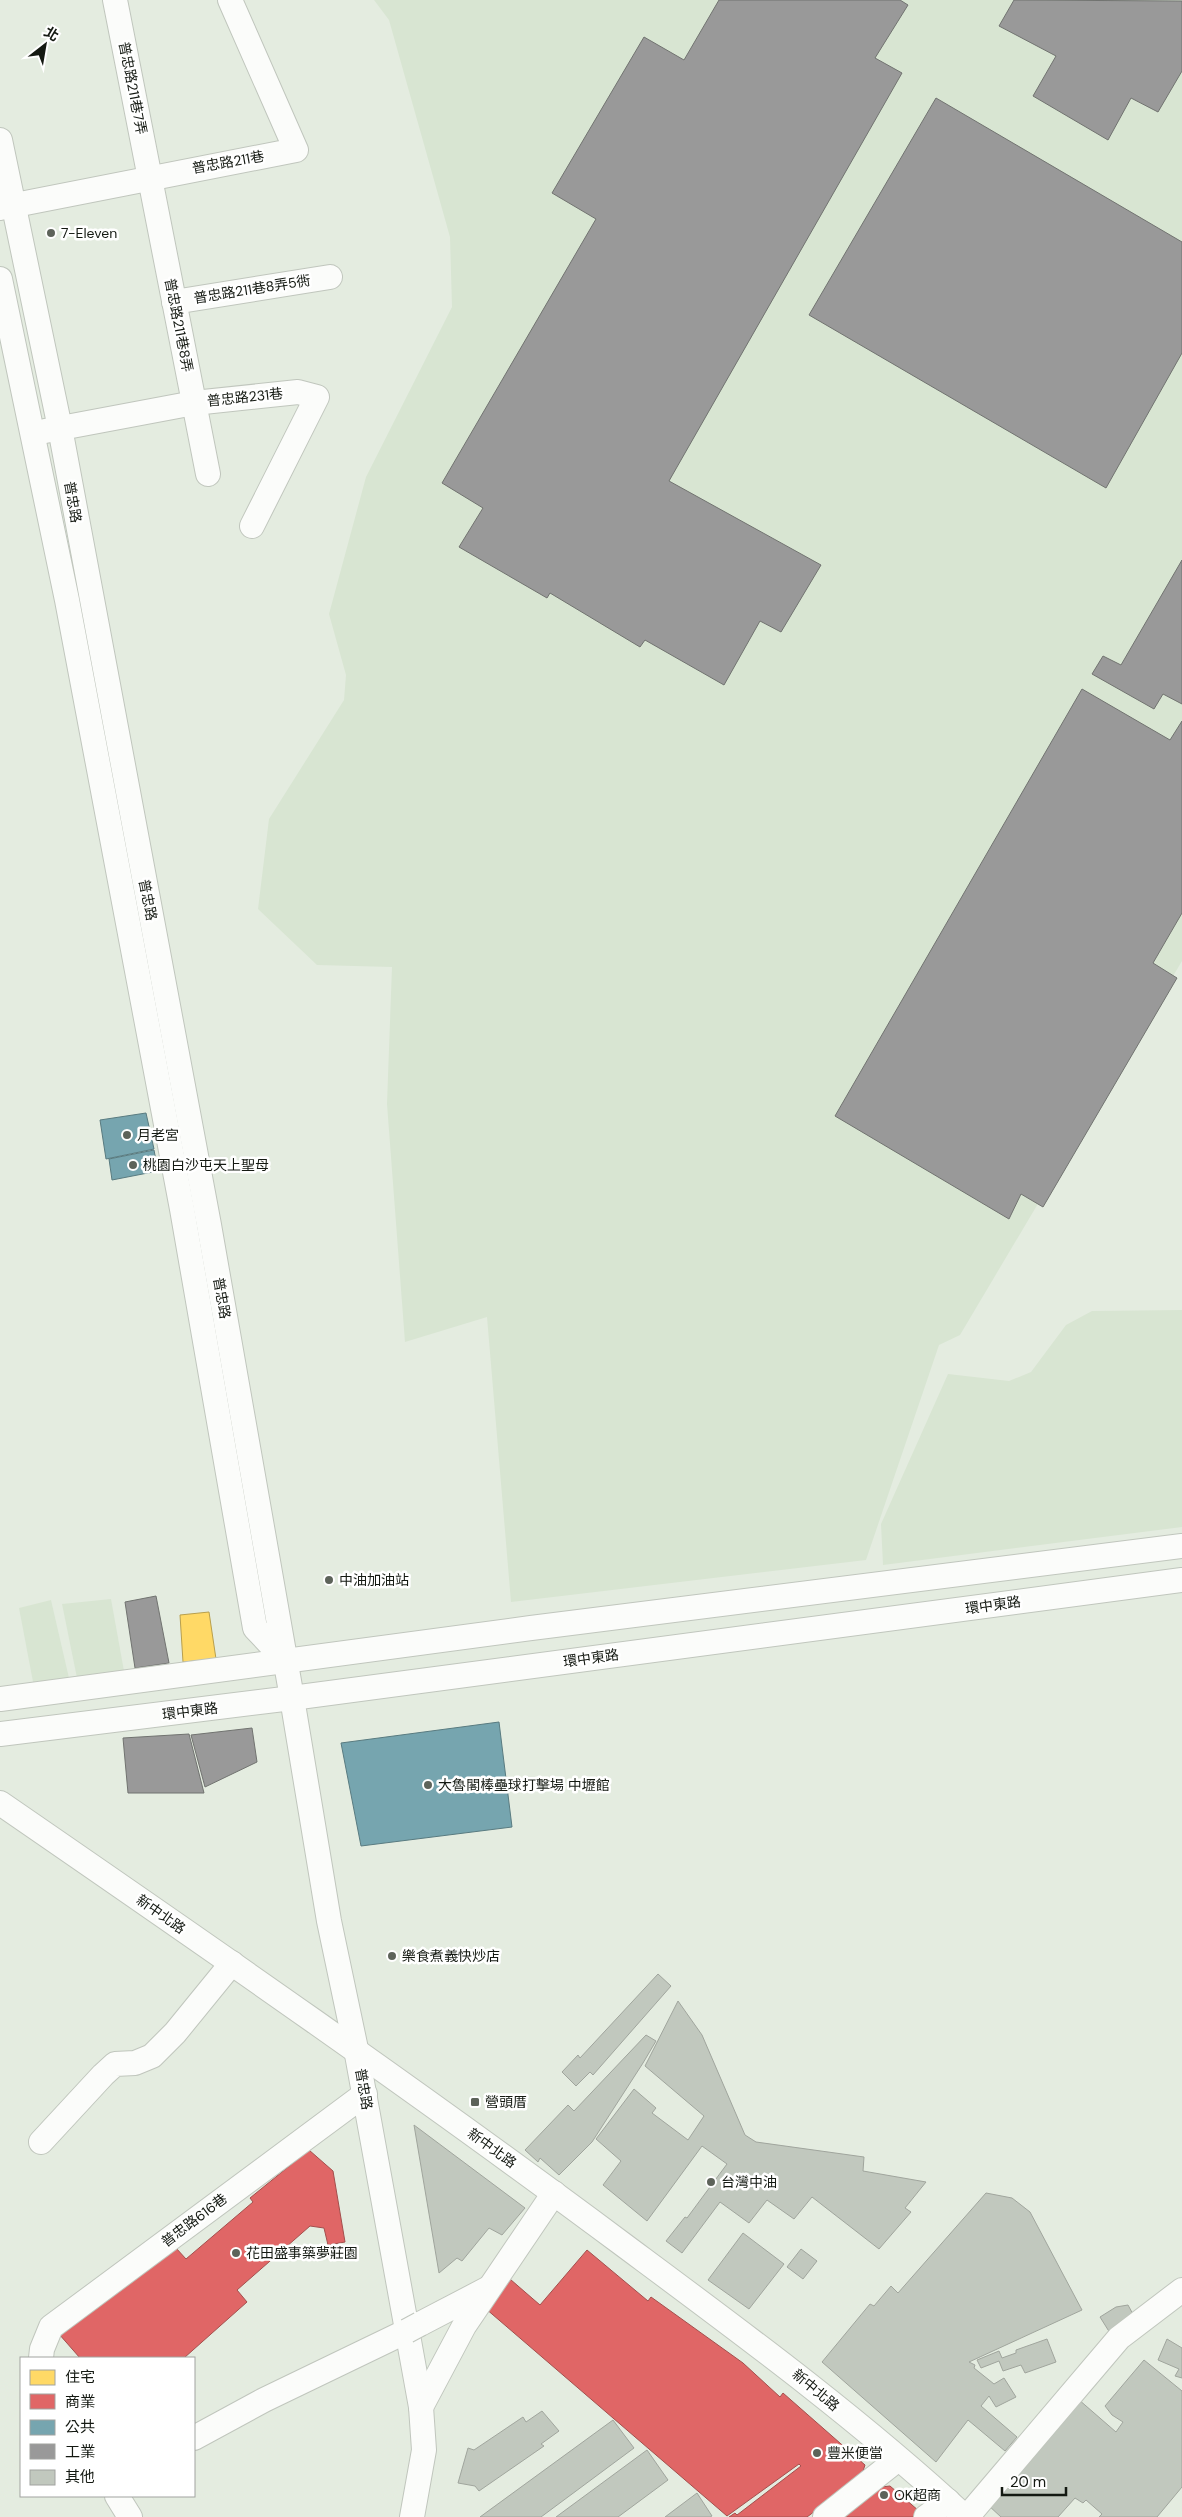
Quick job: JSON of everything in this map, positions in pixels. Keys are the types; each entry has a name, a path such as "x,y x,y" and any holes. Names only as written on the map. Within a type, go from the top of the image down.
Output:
{"street":[{"name":"普忠路211巷7弄","path":"115,0 150,177"},
{"name":"普忠路211巷","path":"6,206 296,150 230,0"},
{"name":"普忠路","path":"0,140 6,206 60,428 209,1225 286,1661 328,1921 365,2094 421,2407 424,2450 412,2517"},
{"name":"普忠路211巷8弄","path":"150,177 208,474"},
{"name":"普忠路211巷8弄5衖","path":"174,302 330,277"},
{"name":"普忠路","path":"0,279 67,600 180,1200 255,1628 286,1661"},
{"name":"普忠路231巷","path":"31,434 194,403 298,392 317,397 252,526"},
{"path":"0,1699 1182,1546"},
{"name":"環中東路","path":"0,1734 292,1698 1182,1580"},
{"name":"新中北路","path":"0,1803 356,2049 554,2193 802,2378 960,2512"},
{"path":"41,2142 115,2064 135,2063 152,2056 175,2033 232,1963"},
{"name":"普忠路616巷","path":"41,2357 42,2349 51,2326 365,2094"},
{"path":"421,2407 464,2326 554,2193"},
{"path":"195,2437 264,2400 413,2328 490,2288"},
{"path":"926,2517 960,2512 1118,2338 1182,2290"},
{"path":"825,2517 898,2460"},
{"path":"118,2497 130,2517"}],"shaded area":[{"path":"374,0 1182,0 1182,961 960,1335 939,1345 866,1560 511,1602 487,1317 405,1342 387,1104 392,967 317,965 258,909 269,819 344,700 346,675 329,614 366,477 452,307 450,237 389,20"},
{"path":"1182,1310 1182,1527 883,1565 881,1524 948,1374 1009,1381 1031,1372 1066,1325 1092,1311"},
{"path":"111,1599 124,1671 77,1678 62,1604"},
{"path":"51,1600 69,1678 33,1682 19,1608"}],"building: 住宅":[{"path":"209,1612 216,1659 183,1662 180,1615"}],"building: 商業":[{"name":"花田盛事築夢莊園","path":"309,2150 333,2171 345,2242 328,2245 324,2228 310,2226 237,2290 247,2302 185,2357 79,2357 59,2334 176,2248 186,2259 253,2202 250,2198"},
{"path":"587,2250 648,2301 651,2297 743,2363 780,2397 783,2393 865,2465 861,2477 807,2517 729,2517 735,2513 737,2515 801,2466 799,2464 727,2516 478,2302 503,2273 540,2305"},
{"path":"890,2486 919,2511 916,2517 841,2517 881,2487"}],"building: 公共":[{"name":"月老宮","path":"146,1113 154,1149 106,1159 100,1120"},
{"name":"桃園白沙屯天上聖母","path":"154,1150 158,1171 112,1180 109,1159"},
{"name":"大魯閣棒壘球打擊場 中壢館","path":"499,1722 512,1827 361,1846 341,1743"}],"building: 工業":[{"path":"719,0 900,0 908,5 875,58 902,73 669,481 821,565 781,632 760,621 724,685 645,640 640,647 550,593 547,598 459,547 483,508 442,483 596,219 552,193 644,37 684,60"},
{"path":"1014,0 1182,1 1182,71 1158,112 1131,98 1108,140 1033,96 1056,56 999,26"},
{"path":"936,98 1182,242 1182,353 1106,488 809,315"},
{"path":"1182,560 1182,704 1163,694 1154,709 1092,674 1103,656 1121,665"},
{"path":"1082,689 1170,740 1182,721 1182,913 1153,963 1177,978 1043,1207 1021,1194 1009,1219 835,1116"},
{"path":"156,1596 169,1663 135,1668 125,1602"},
{"path":"252,1728 257,1762 205,1787 191,1735"},
{"path":"189,1734 204,1793 128,1793 123,1738"}],"building: 其他":[{"path":"658,1974 671,1986 593,2075 590,2072 576,2086 562,2072 578,2055 580,2058"},
{"path":"678,2001 702,2035 745,2135 756,2142 864,2157 863,2171 926,2182 905,2208 911,2212 879,2249 812,2197 794,2219 767,2200 749,2223 720,2202 682,2253 666,2241 685,2217 687,2218 727,2164 702,2146 647,2221 603,2185 621,2161 596,2139 634,2089 656,2108 652,2113 688,2140 704,2116 645,2066"},
{"path":"646,2035 656,2041 643,2063 592,2142 559,2175 540,2158 538,2162 525,2150 568,2105 574,2111"},
{"path":"414,2125 525,2208 502,2235 489,2228 462,2261 457,2258 439,2273"},
{"path":"986,2193 1012,2198 1030,2212 1082,2310 969,2362 975,2365 974,2368 994,2384 1004,2378 1016,2397 996,2407 989,2396 981,2406 1017,2437 1005,2451 968,2420 936,2462 822,2362 870,2304 874,2306 891,2286 898,2293"},
{"path":"743,2233 784,2264 749,2309 708,2280"},
{"path":"801,2249 817,2261 803,2279 787,2267"},
{"path":"1128,2305 1134,2316 1110,2333 1100,2317 1116,2307"},
{"path":"1047,2339 1056,2362 1025,2373 1021,2365 1003,2371 999,2361 981,2368 977,2360 999,2351 1002,2358 1016,2353 1016,2350"},
{"path":"1167,2339 1182,2348 1182,2378 1175,2376 1179,2369 1158,2360"},
{"path":"1144,2360 1182,2391 1182,2487 1157,2517 1099,2517 1102,2514 1086,2500 1083,2503 1075,2498 1058,2517 1001,2517 988,2505 1078,2399 1116,2432 1123,2422 1112,2415 1105,2406"},
{"path":"542,2411 559,2431 541,2444 544,2446 479,2491 475,2486 458,2483 468,2448 474,2450 523,2417 526,2422"},
{"path":"613,2420 634,2448 541,2517 480,2517"},
{"path":"647,2450 668,2480 618,2517 556,2517"},
{"path":"697,2493 712,2516 665,2517"}],"place":[{"name":"7-Eleven","path":"51,233"},
{"name":"月老宮","path":"127,1135"},
{"name":"桃園白沙屯天上聖母","path":"133,1165"},
{"name":"中油加油站","path":"329,1580"},
{"name":"大魯閣棒壘球打擊場 中壢館","path":"428,1785"},
{"name":"樂食煮義快炒店","path":"392,1956"},
{"name":"營頭厝","path":"475,2102"},
{"name":"台灣中油","path":"711,2182"},
{"name":"花田盛事築夢莊園","path":"236,2253"},
{"name":"豐米便當","path":"817,2453"},
{"name":"OK超商","path":"884,2495"}]}
